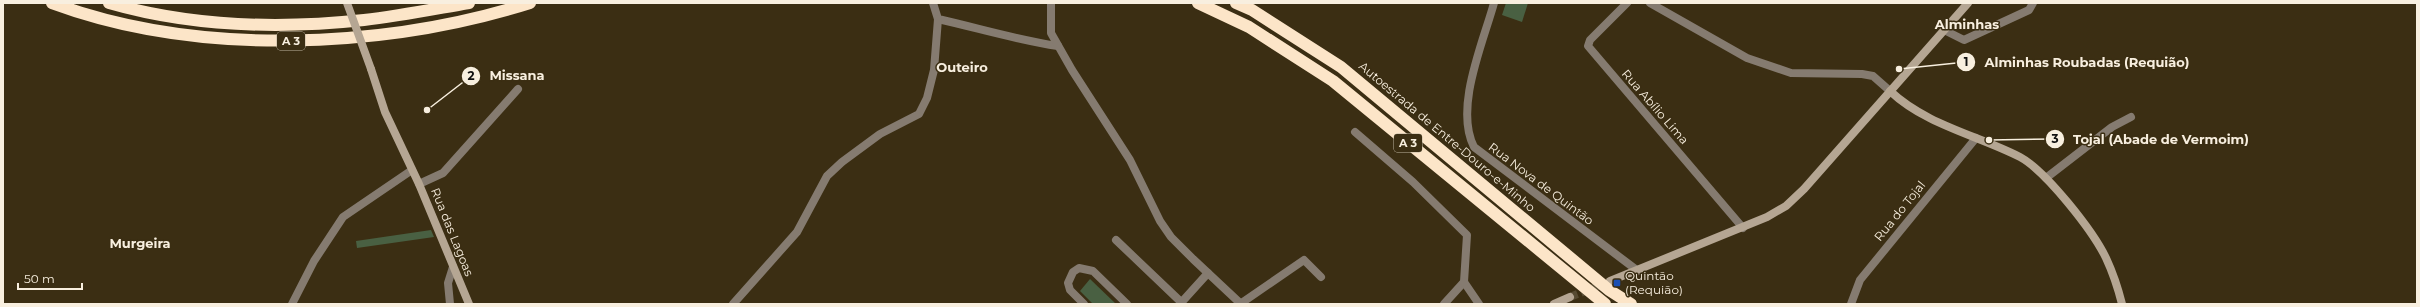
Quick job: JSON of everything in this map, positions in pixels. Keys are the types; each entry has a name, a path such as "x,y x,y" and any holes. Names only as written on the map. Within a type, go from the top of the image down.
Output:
{"highway":[{"name":"A 3","path":"52,3 126,24 214,38 287,41 369,37 496,14 530,3"},
{"name":"A 3","path":"109,3 128,9 216,23 286,26 365,20 469,3"},
{"name":"A 3","path":"1198,3 1249,27 1333,81 1604,304"},
{"name":"Autoestrada de Entre-Douro-e-Minho","path":"1236,3 1252,10 1341,67 1609,290 1631,304"}],"main road":[{"name":"Rua das Lagoas","path":"347,3 385,112 419,184 469,304"},
{"path":"1610,281 1743,228 1776,213 1794,199 1968,3"},
{"path":"1890,91 1916,110 1944,125 2020,158 2041,172 2076,214 2106,256 2116,281 2122,304"},
{"path":"1554,304 1570,298"}],"street":[{"path":"733,304 797,232 827,176 842,162 880,134 919,114 927,98 934,70 938,19 933,3"},
{"path":"1051,3 1051,33 1130,160 1160,221 1171,237 1240,304 1304,260 1321,277"},
{"name":"Rua Nova de Quintão","path":"1494,3 1467,98 1470,140 1474,147 1638,271"},
{"name":"Rua Abílio Lima","path":"1627,3 1590,40 1588,46 1743,228"},
{"path":"1650,3 1747,58 1792,73 1873,76 1890,91"},
{"path":"1944,30 1964,40 2029,10 2033,3"},
{"path":"938,19 981,28 1021,40 1058,46"},
{"path":"419,184 443,173 518,89"},
{"path":"2046,178 2112,127 2131,117"},
{"path":"1355,132 1414,182 1467,235 1464,282 1479,304"},
{"name":"Rua do Tojal","path":"1851,304 1860,280 1976,138"},
{"path":"294,303 314,261 343,217 412,170"},
{"path":"1116,240 1180,303 1208,273"},
{"path":"450,304 448,283 453,267"},
{"path":"1084,304 1070,290 1068,283 1073,272 1079,268 1093,271 1127,304"},
{"path":"1444,304 1464,282"}],"green space":[{"path":"1506,3 1528,3 1522,22 1502,15"},
{"path":"431,230 434,237 357,248 356,241"},
{"path":"1090,279 1116,304 1093,304 1080,291"}],"tunnel":[{"path":"1570,297 1606,283"}],"place":[{"name":"Alminhas Roubadas (Requião)","path":"1899,69"},
{"name":"Missana","path":"427,110"},
{"name":"Tojal (Abade de Vermoim)","path":"1989,140"},
{"name":"Quintão (Requião)","path":"1617,283"}],"district":[{"name":"Alminhas","path":"1967,24"},
{"name":"Outeiro","path":"962,67"},
{"name":"Murgeira","path":"140,243"}]}
